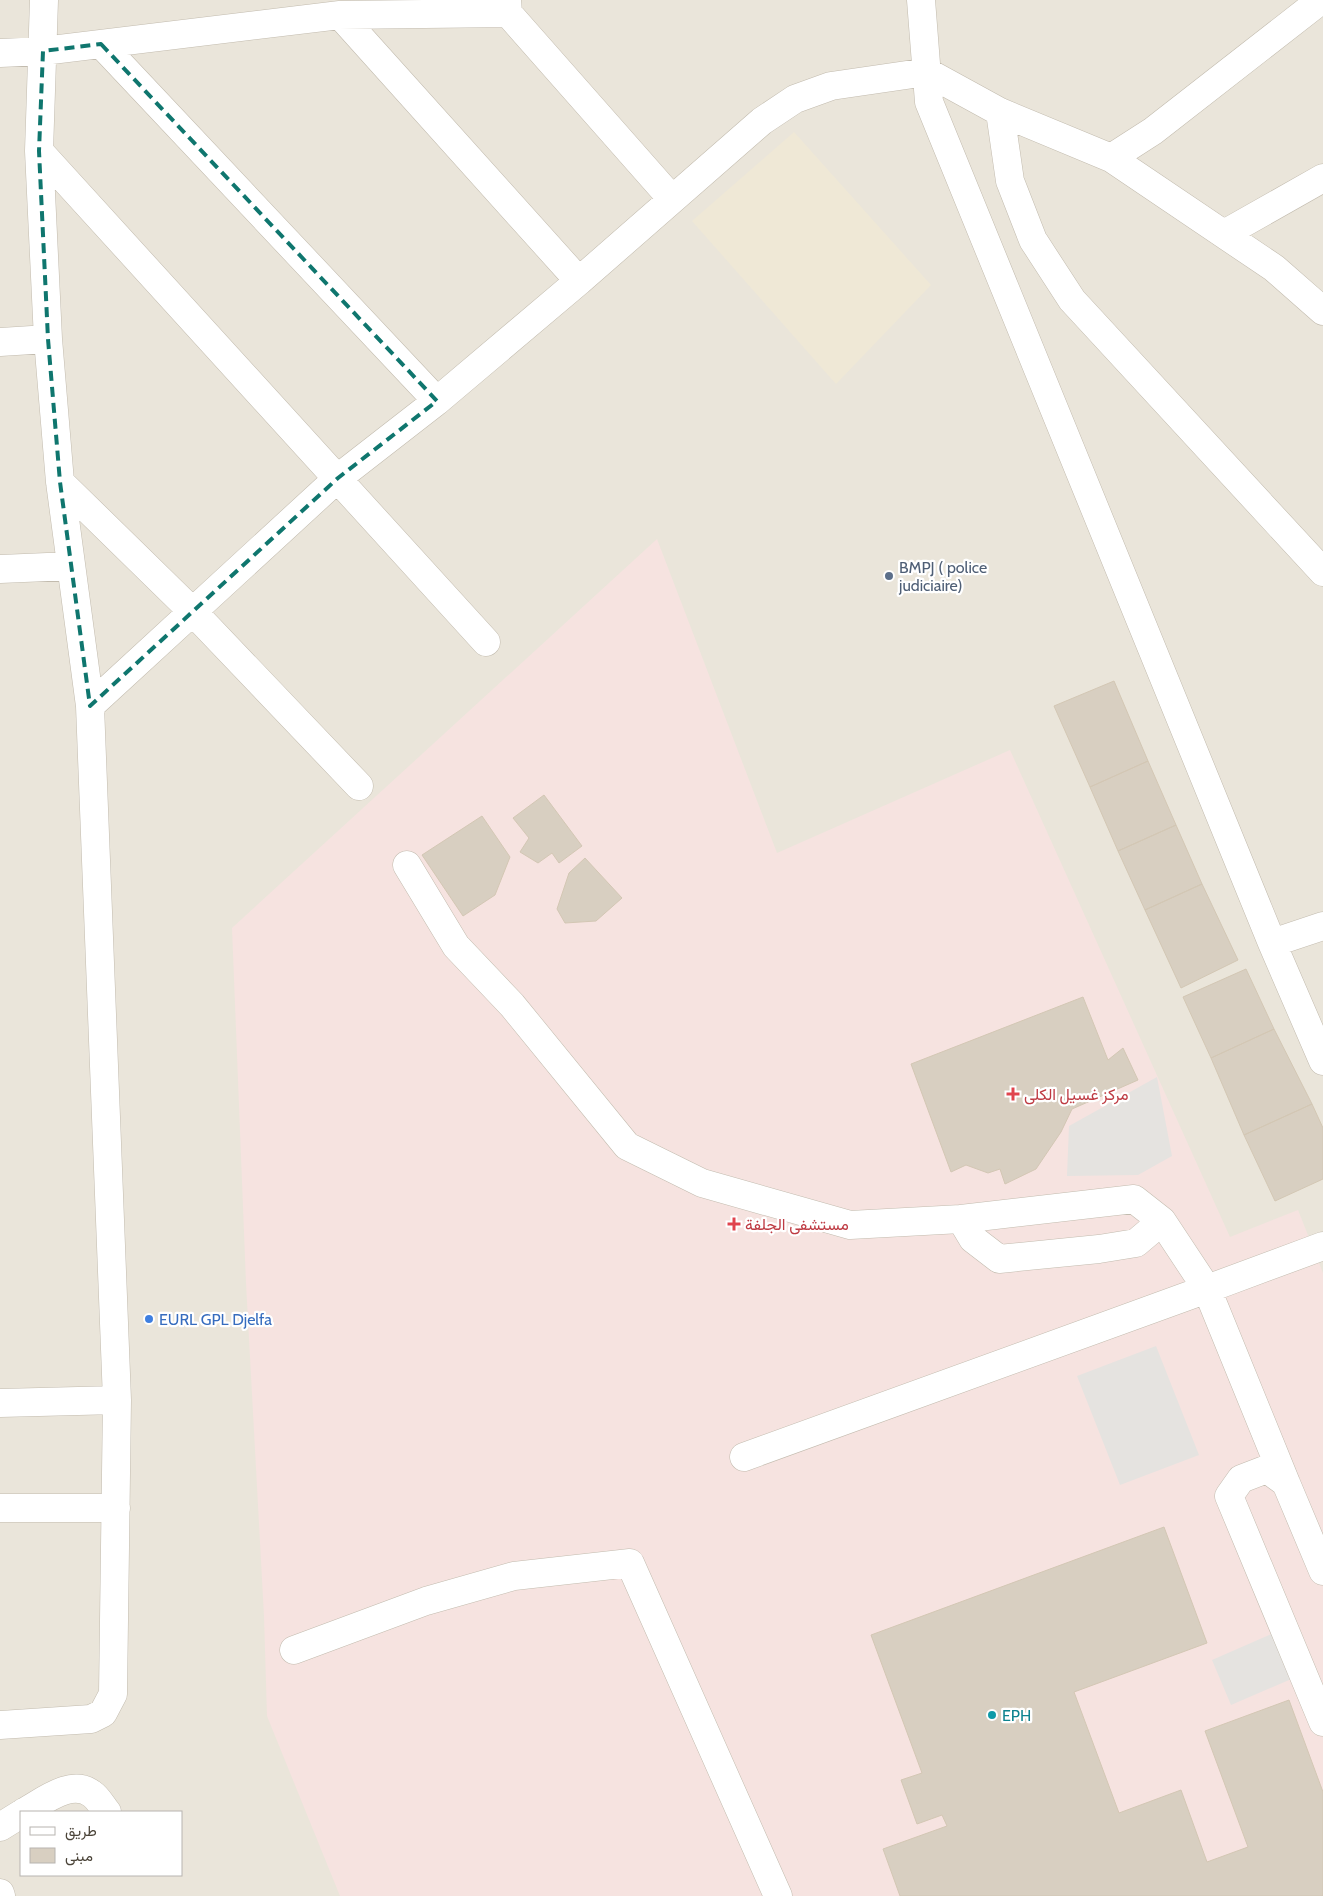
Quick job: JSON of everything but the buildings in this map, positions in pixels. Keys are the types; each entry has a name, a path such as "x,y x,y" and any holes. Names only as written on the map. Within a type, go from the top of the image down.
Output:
{"street":[{"path":"0,1726 91,1719 109,1706 113,1694 117,1400 90,706 60,482 48,339 39,151 44,0"},
{"path":"921,0 929,102 1272,943 1323,1061"},
{"path":"1110,158 1153,131 1321,0"},
{"path":"0,52 43,51 340,15 508,7 672,199"},
{"path":"340,15 579,281"},
{"path":"101,44 437,400"},
{"path":"90,706 194,613 338,478 437,400 579,281 762,121 795,99 830,86 927,72 1000,112 1110,158 1274,268 1323,311"},
{"path":"1000,112 1010,180 1033,240 1072,300 1323,572"},
{"path":"39,151 486,642"},
{"path":"1224,234 1323,178"},
{"path":"0,342 48,339"},
{"path":"60,482 194,613 359,786"},
{"path":"0,569 71,566"},
{"path":"407,865 456,946 512,1005 627,1146 702,1183 850,1225 961,1219 1134,1199 1162,1221 1208,1289 1323,1571"},
{"path":"1272,943 1323,926"},
{"path":"961,1219 973,1239 999,1259 1099,1249 1136,1243 1162,1221"},
{"path":"744,1457 1323,1246"},
{"path":"0,1403 117,1400"},
{"path":"1286,1483 1267,1469 1241,1479 1229,1496 1323,1722"},
{"path":"0,1508 116,1508"},
{"path":"294,1650 426,1601 514,1576 630,1563 778,1896"},
{"path":"27,1811 71,1787 83,1789 93,1794 106,1811"},
{"path":"0,1827 20,1815"}],"highlighted area":[{"path":"101,44 437,401 338,478 90,706 60,482 48,339 39,151 43,51"}],"shaded area":[{"path":"0,0 1323,0 1323,1896 0,1896"},
{"path":"794,132 931,285 836,384 692,221"},
{"name":"مستشفى الجلفة","path":"657,539 777,853 1010,750 1230,1237 1298,1210 1323,1273 1323,1896 340,1896 267,1716 264,1616 246,1283 232,928"},
{"path":"1157,1077 1172,1156 1138,1175 1067,1176 1069,1126"},
{"path":"1156,1346 1199,1455 1120,1485 1077,1376"},
{"path":"1283,1629 1303,1674 1231,1705 1212,1660"}],"place":[{"name":"BMPJ ( police judiciaire)","path":"889,576"},
{"name":"مركز غسيل الكلى","path":"1013,1094"},
{"name":"مستشفى الجلفة","path":"734,1224"},
{"name":"EURL GPL Djelfa","path":"149,1319"},
{"name":"EPH","path":"992,1715"}]}
